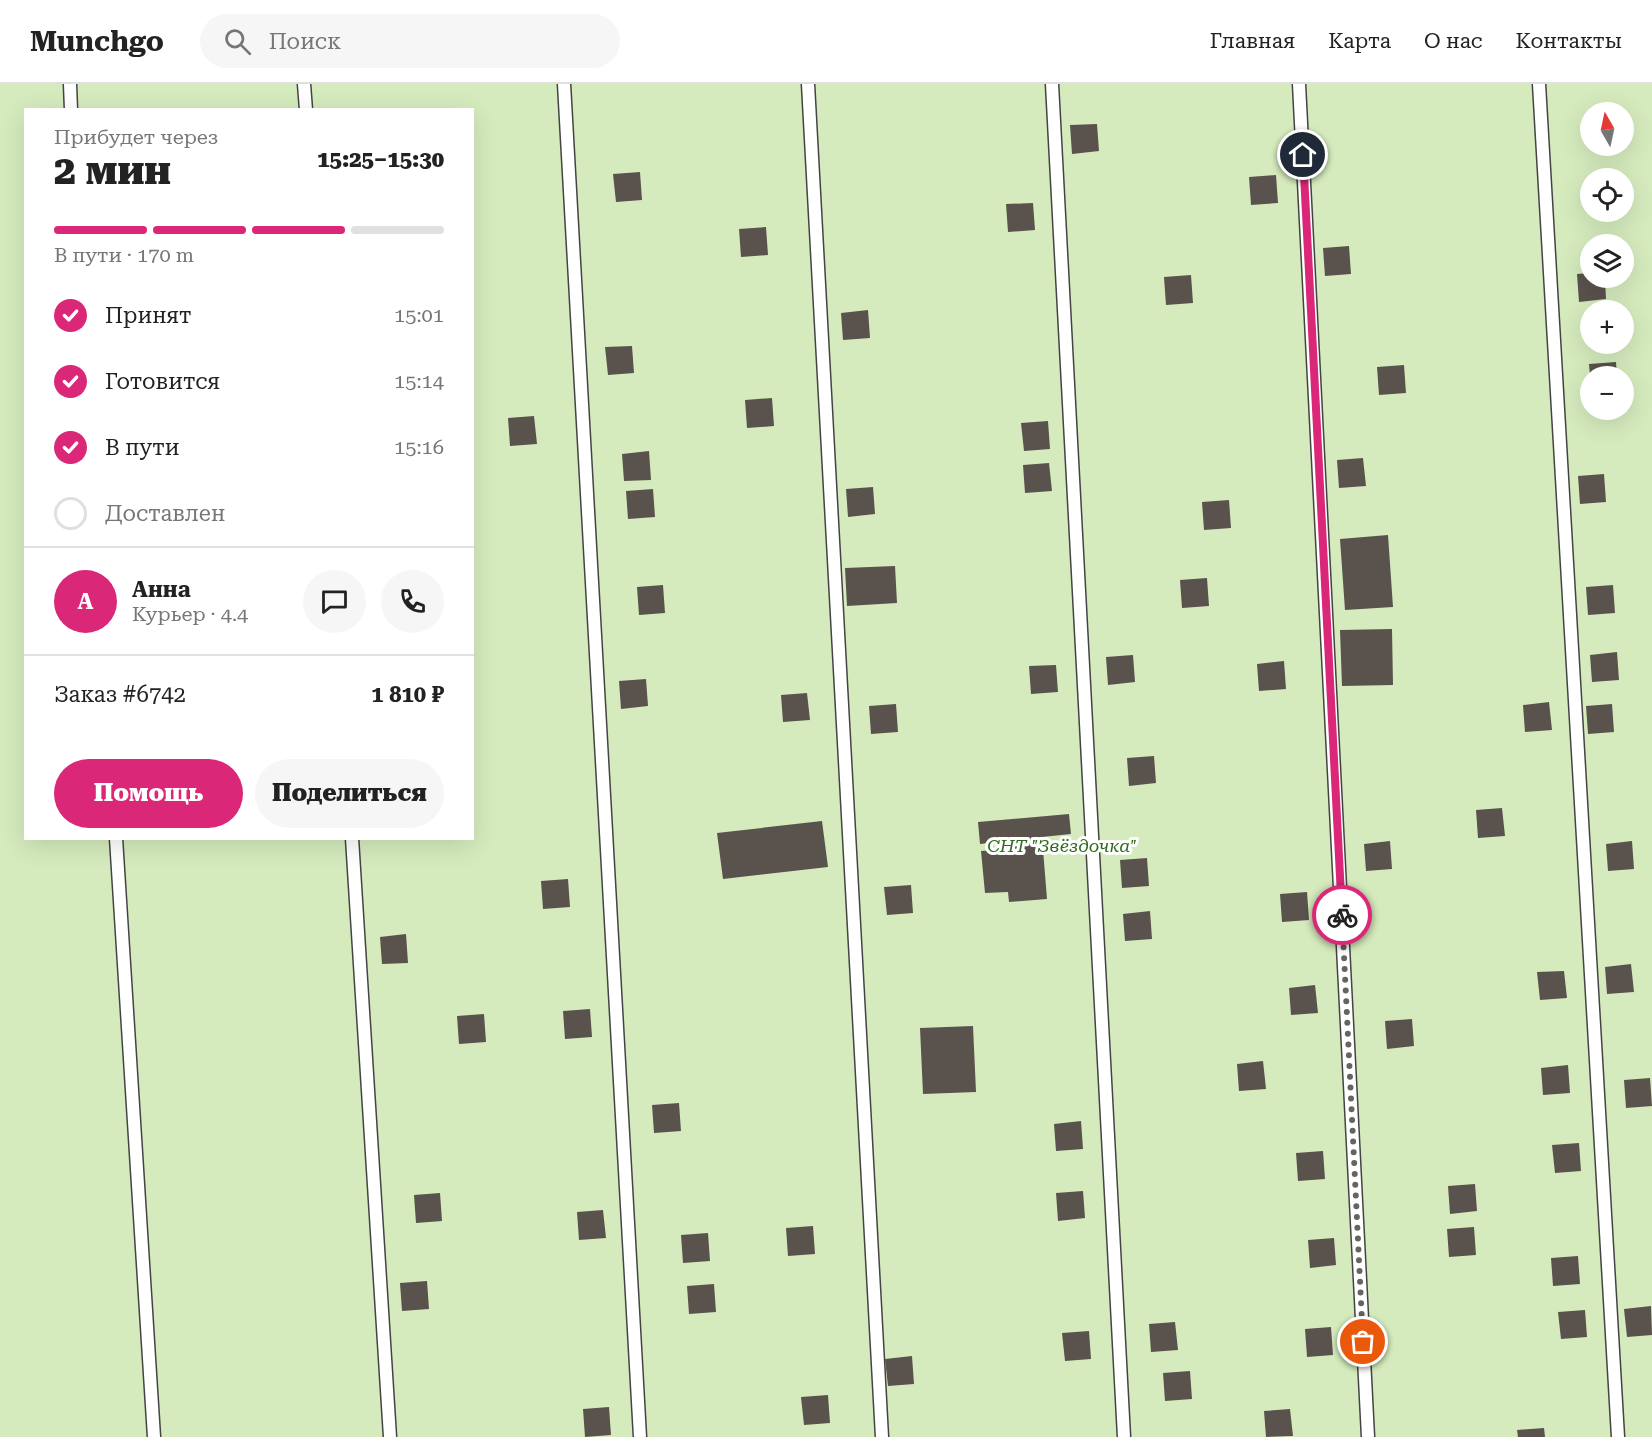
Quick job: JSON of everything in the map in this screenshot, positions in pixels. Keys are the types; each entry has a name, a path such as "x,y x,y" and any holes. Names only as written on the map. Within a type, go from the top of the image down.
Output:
{"lane":[{"path":"70,84 71,108"},
{"path":"304,84 306,108"},
{"path":"564,84 640,1437"},
{"path":"808,84 882,1437"},
{"path":"1052,84 1124,1437"},
{"path":"1299,84 1368,1437"},
{"path":"1539,84 1618,1437"},
{"path":"116,840 154,1437"},
{"path":"352,840 390,1437"}],"green space":[{"name":"СНТ \"Звёздочка\"","path":"0,84 1652,84 1652,1437 0,1437"}],"building":[{"path":"1097,124 1099,151 1072,154 1070,125"},
{"path":"640,172 642,200 616,202 613,174"},
{"path":"1276,175 1278,203 1251,205 1249,177"},
{"path":"1033,203 1035,230 1008,232 1006,204"},
{"path":"766,227 768,255 741,257 739,229"},
{"path":"1349,246 1351,274 1325,276 1323,248"},
{"path":"1577,274 1580,274 1580,288 1605,288 1606,299 1580,300 1579,302"},
{"path":"1191,275 1193,303 1166,305 1164,277"},
{"path":"868,310 870,338 843,340 841,313"},
{"path":"632,346 634,373 608,375 605,347"},
{"path":"1616,362 1616,366 1589,366 1589,364"},
{"path":"1404,365 1406,393 1379,395 1377,367"},
{"path":"772,398 774,426 747,428 745,400"},
{"path":"534,416 537,444 510,446 508,418"},
{"path":"1048,421 1050,449 1024,451 1021,423"},
{"path":"649,451 651,480 624,481 622,454"},
{"path":"1363,458 1366,486 1339,488 1337,460"},
{"path":"1049,463 1052,491 1025,493 1023,465"},
{"path":"1604,474 1606,502 1580,504 1578,476"},
{"path":"873,487 875,514 848,517 846,489"},
{"path":"653,489 655,517 628,519 626,491"},
{"path":"1229,500 1231,528 1204,530 1202,502"},
{"path":"1388,535 1393,607 1345,610 1340,539"},
{"path":"895,566 897,603 847,606 845,568"},
{"path":"1207,578 1209,606 1182,608 1180,580"},
{"path":"663,585 665,613 639,615 637,587"},
{"path":"1613,585 1615,613 1588,615 1586,587"},
{"path":"1392,629 1393,685 1342,686 1340,630"},
{"path":"1617,652 1619,680 1592,682 1590,655"},
{"path":"1133,655 1135,682 1108,685 1106,657"},
{"path":"1284,661 1286,689 1259,691 1257,664"},
{"path":"1056,665 1058,692 1031,694 1029,666"},
{"path":"646,679 648,706 621,709 619,681"},
{"path":"807,693 810,720 783,722 781,695"},
{"path":"1549,702 1552,730 1525,732 1523,705"},
{"path":"896,704 898,732 871,734 869,706"},
{"path":"1612,704 1614,732 1588,734 1586,706"},
{"path":"1154,756 1156,783 1129,786 1127,758"},
{"path":"1502,808 1505,836 1478,838 1476,810"},
{"path":"1069,814 1071,834 1042,837 1047,899 1009,902 1008,892 985,893 981,851 1006,849 1006,841 980,844 978,822"},
{"path":"822,821 828,867 723,879 717,833"},
{"path":"1390,841 1392,869 1366,871 1364,844"},
{"path":"1632,841 1634,869 1608,871 1606,844"},
{"path":"1147,858 1149,886 1122,888 1120,860"},
{"path":"568,879 570,907 543,909 541,881"},
{"path":"911,885 913,913 887,915 884,887"},
{"path":"1307,892 1309,920 1282,922 1280,894"},
{"path":"1150,911 1152,939 1125,941 1123,914"},
{"path":"406,934 408,963 382,964 380,937"},
{"path":"1631,964 1634,992 1607,994 1605,967"},
{"path":"1564,971 1567,998 1540,1000 1537,972"},
{"path":"1315,985 1318,1013 1291,1015 1289,988"},
{"path":"590,1009 592,1037 565,1039 563,1011"},
{"path":"484,1014 486,1042 459,1044 457,1016"},
{"path":"1412,1019 1414,1046 1387,1049 1385,1021"},
{"path":"973,1026 976,1092 923,1094 920,1028"},
{"path":"1263,1061 1266,1089 1239,1091 1237,1064"},
{"path":"1568,1065 1570,1093 1543,1095 1541,1068"},
{"path":"1650,1078 1652,1106 1626,1108 1624,1080"},
{"path":"679,1103 681,1131 654,1133 652,1105"},
{"path":"1081,1121 1083,1149 1056,1151 1054,1124"},
{"path":"1579,1143 1581,1171 1555,1173 1552,1145"},
{"path":"1323,1151 1325,1179 1298,1181 1296,1153"},
{"path":"1475,1184 1477,1211 1450,1214 1448,1186"},
{"path":"1083,1191 1085,1218 1058,1221 1056,1193"},
{"path":"440,1193 442,1221 416,1223 414,1195"},
{"path":"603,1210 606,1238 579,1240 577,1212"},
{"path":"813,1226 815,1254 788,1256 786,1228"},
{"path":"1474,1227 1476,1255 1449,1257 1447,1229"},
{"path":"708,1233 710,1261 683,1263 681,1235"},
{"path":"1334,1238 1336,1265 1310,1268 1308,1240"},
{"path":"1578,1256 1580,1284 1553,1286 1551,1258"},
{"path":"427,1281 429,1309 402,1311 400,1283"},
{"path":"714,1284 716,1312 689,1314 687,1286"},
{"path":"1651,1306 1652,1335 1627,1337 1624,1309"},
{"path":"1585,1310 1587,1337 1561,1339 1558,1312"},
{"path":"1175,1322 1178,1350 1151,1352 1149,1324"},
{"path":"1331,1327 1333,1355 1307,1357 1305,1329"},
{"path":"1089,1331 1091,1359 1065,1361 1062,1333"},
{"path":"912,1356 914,1384 888,1386 885,1359"},
{"path":"1190,1371 1192,1399 1165,1401 1163,1373"},
{"path":"828,1395 830,1423 804,1425 801,1397"},
{"path":"609,1407 611,1435 585,1437 583,1409"},
{"path":"1290,1409 1293,1436 1266,1437 1264,1411"},
{"path":"1544,1428 1545,1437 1518,1437 1517,1430"}],"way so far":[{"path":"1342,915 1363,1342"}],"route":[{"path":"1303,155 1342,915"}]}
